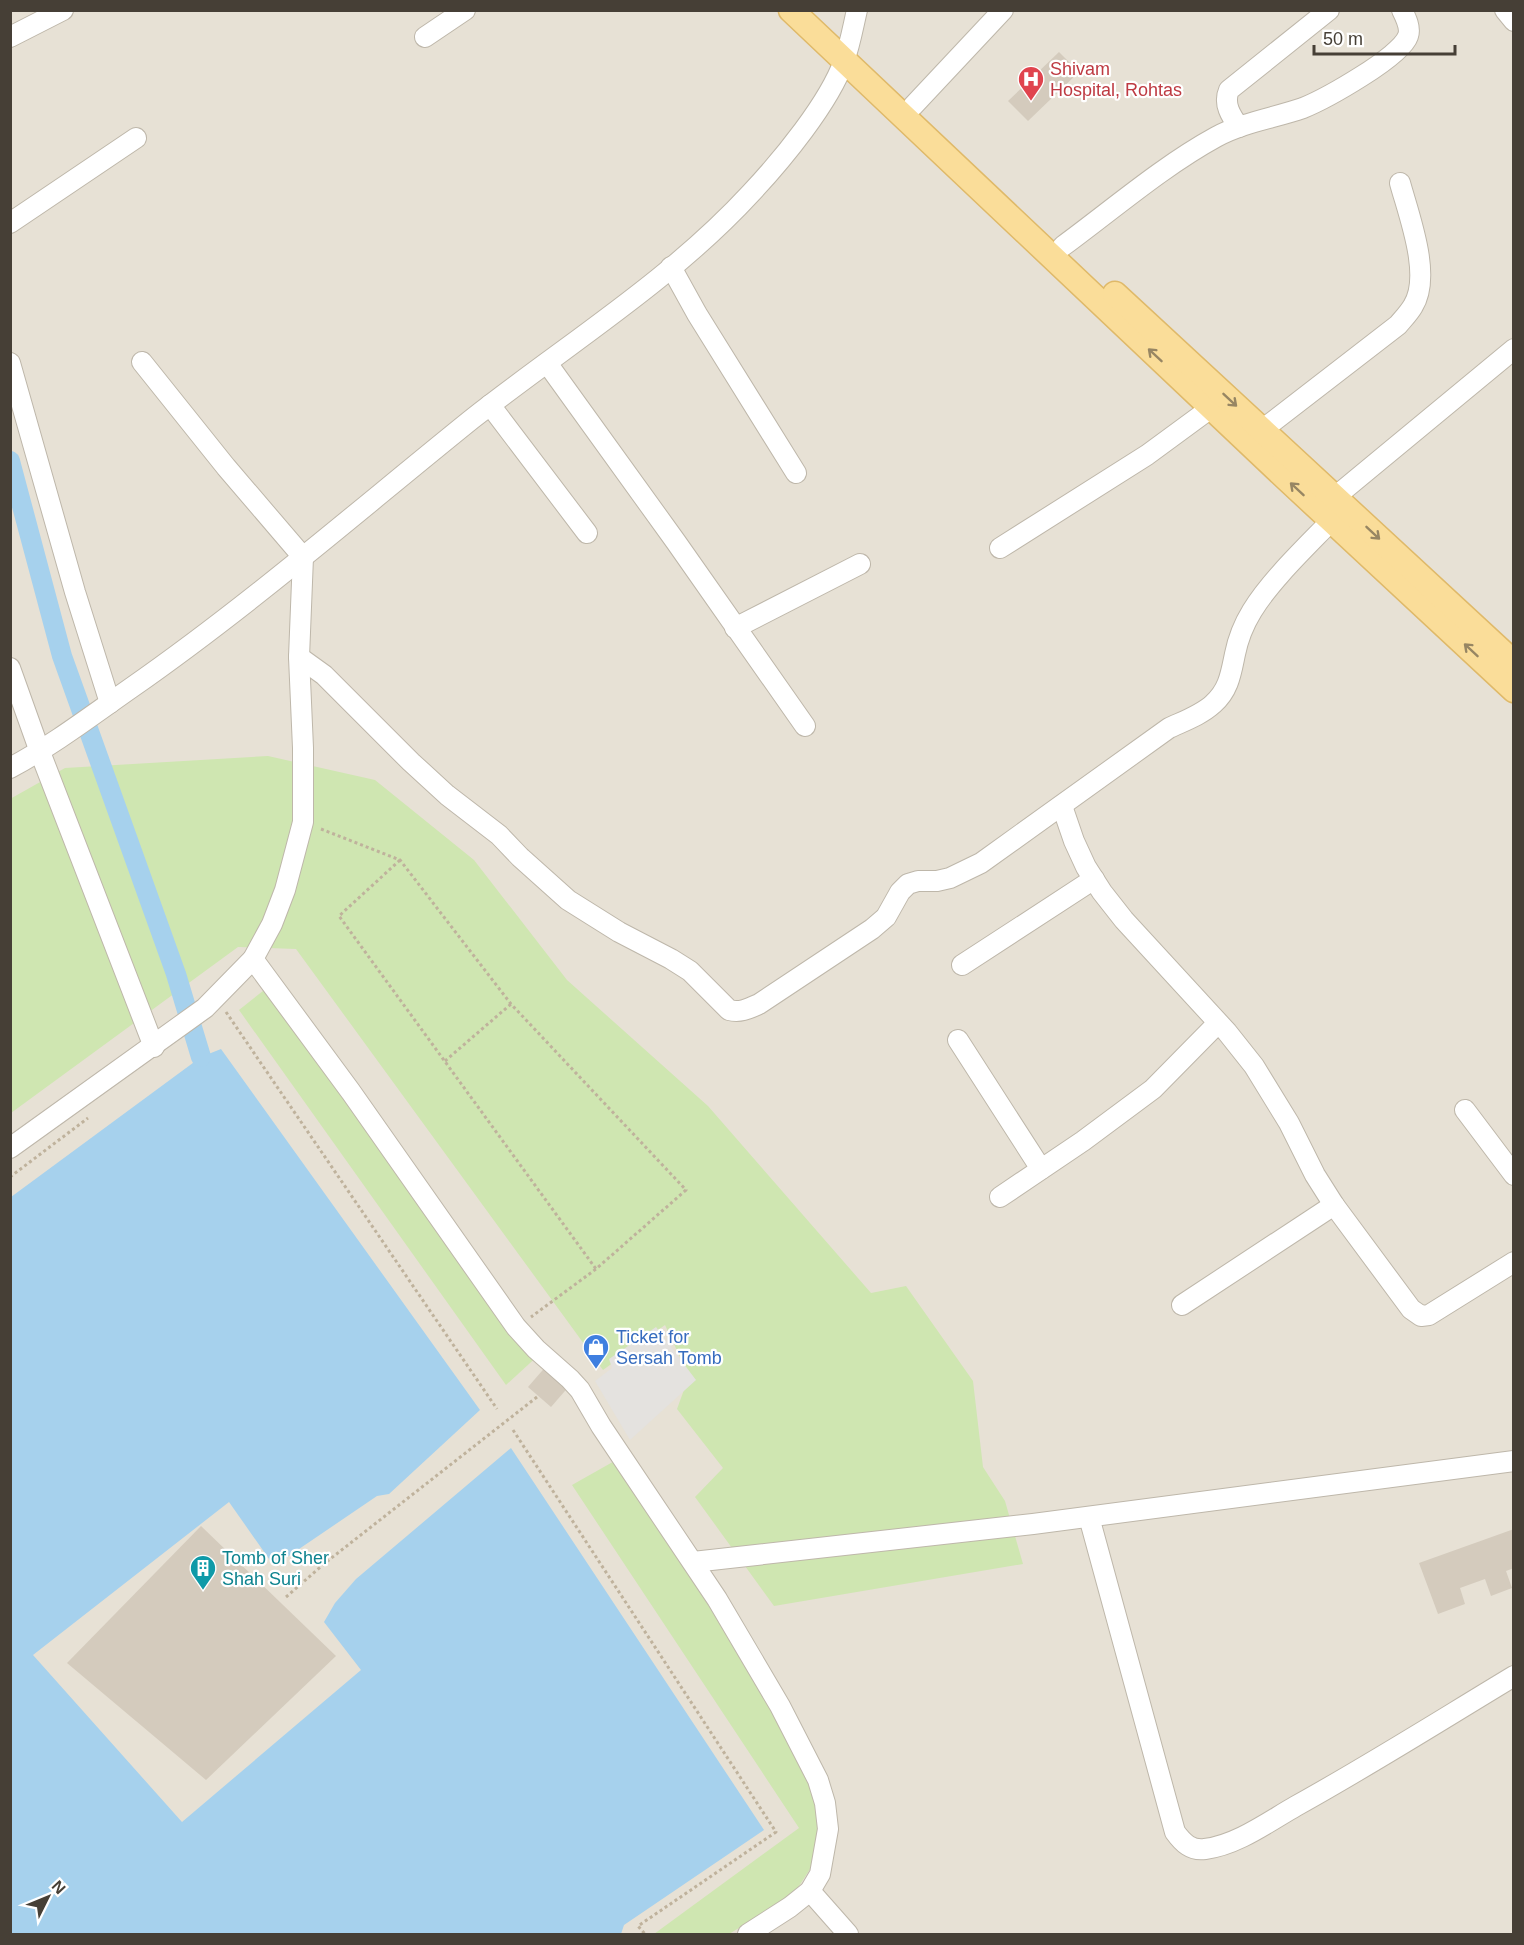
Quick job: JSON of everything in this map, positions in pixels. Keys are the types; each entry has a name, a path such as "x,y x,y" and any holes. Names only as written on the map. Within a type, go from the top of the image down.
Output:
{"main road":[{"path":"791,10 914,106 1262,430 1333,509 1514,690"},
{"path":"810,10 888,101 1211,408 1514,663"}],"street":[{"path":"10,37 63,10"},
{"path":"425,37 465,10"},
{"path":"10,768 40,752 188,648 490,405 671,267 713,231 767,174 814,115 846,54 857,10"},
{"path":"914,106 1003,10"},
{"path":"1239,127 1231,116 1228,106 1226,97 1229,90 1329,10"},
{"path":"1063,246 1187,155 1217,136 1304,107 1327,97 1370,70 1395,52 1408,38 1408,24 1402,10"},
{"path":"1505,10 1514,21"},
{"path":"10,223 136,138"},
{"path":"1262,430 1398,325 1414,305 1421,284 1420,263 1400,183"},
{"path":"671,267 697,314 796,473"},
{"path":"299,657 324,675 432,782 499,835 568,900 619,932 690,971 729,1010 737,1012 748,1010 872,929 886,917 900,892 908,884 918,881 938,881 962,873 999,851 1169,728 1203,712 1214,703 1228,684 1238,642 1252,610 1333,509 1514,349"},
{"path":"10,1148 205,1008 254,958 272,924 285,890 303,822 299,657 303,557 226,467 142,362"},
{"path":"10,363 107,705"},
{"path":"547,363 805,726"},
{"path":"490,405 587,533"},
{"path":"1000,548 1147,455 1211,408"},
{"path":"735,628 860,564"},
{"path":"10,668 40,752 161,1041"},
{"path":"1062,806 1074,841 1094,879 1124,920 1254,1066 1289,1123 1315,1175 1411,1309 1421,1316 1429,1315 1514,1262"},
{"path":"962,965 1094,879"},
{"path":"254,958 516,1327 579,1390 717,1599 780,1706 818,1780 825,1803 828,1829 820,1874 810,1891 748,1935"},
{"path":"1000,1197 1109,1123 1153,1089 1218,1023"},
{"path":"958,1040 1041,1169"},
{"path":"1466,1110 1514,1175"},
{"path":"1182,1305 1334,1204"},
{"path":"693,1562 1089,1517 1514,1461"},
{"path":"1089,1517 1175,1832 1182,1842 1191,1848 1203,1849 1222,1845 1255,1830 1513,1678"},
{"path":"810,1891 848,1935"}],"path":[{"path":"303,822 400,860 511,1004 686,1190 596,1269 516,1327"},
{"path":"400,860 339,916 596,1269"},
{"path":"444,1061 511,1004"},
{"path":"226,1012 497,1408"},
{"path":"286,1597 324,1563 537,1397"},
{"path":"513,1430 776,1832 638,1926 645,1935"}],"shaded area":[{"path":"11,11 1513,11 1513,1934 11,1934"},
{"path":"656,1327 696,1380 630,1440 595,1381 612,1368 609,1359"}],"green space":[{"path":"268,756 375,780 474,860 567,980 708,1106 871,1293 906,1286 973,1381 983,1467 1005,1501 1023,1564 774,1606 695,1497 723,1468 677,1409 689,1376 665,1325 603,1370 296,949 238,947 11,1113 10,799 65,768"},
{"path":"268,987 289,991 542,1352 506,1385 239,1010"},
{"path":"618,1459 785,1728 819,1806 820,1854 797,1889 729,1934 654,1934 799,1828 572,1485"}],"water":[{"path":"221,1049 480,1410 389,1494 377,1496 274,1566 229,1502 33,1655 182,1822 361,1670 324,1622 335,1603 356,1579 511,1448 764,1830 624,1925 621,1934 11,1934 11,1197 201,1057"}],"building":[{"path":"1059,52 1079,72 1028,121 1008,101"},
{"path":"548,1364 571,1384 551,1407 528,1387"},
{"name":"Tomb of Sher Shah Suri","path":"201,1526 336,1656 206,1780 67,1663"},
{"path":"1514,1529 1514,1568 1506,1571 1512,1588 1491,1596 1485,1579 1460,1588 1465,1604 1438,1614 1419,1563"}],"waterway":[{"path":"10,461 62,656 176,974 201,1057"}],"place":[{"name":"Shivam Hospital, Rohtas","path":"1031,102"},
{"name":"Ticket for Sersah Tomb","path":"596,1370"},
{"name":"Tomb of Sher Shah Suri","path":"203,1591"}]}
